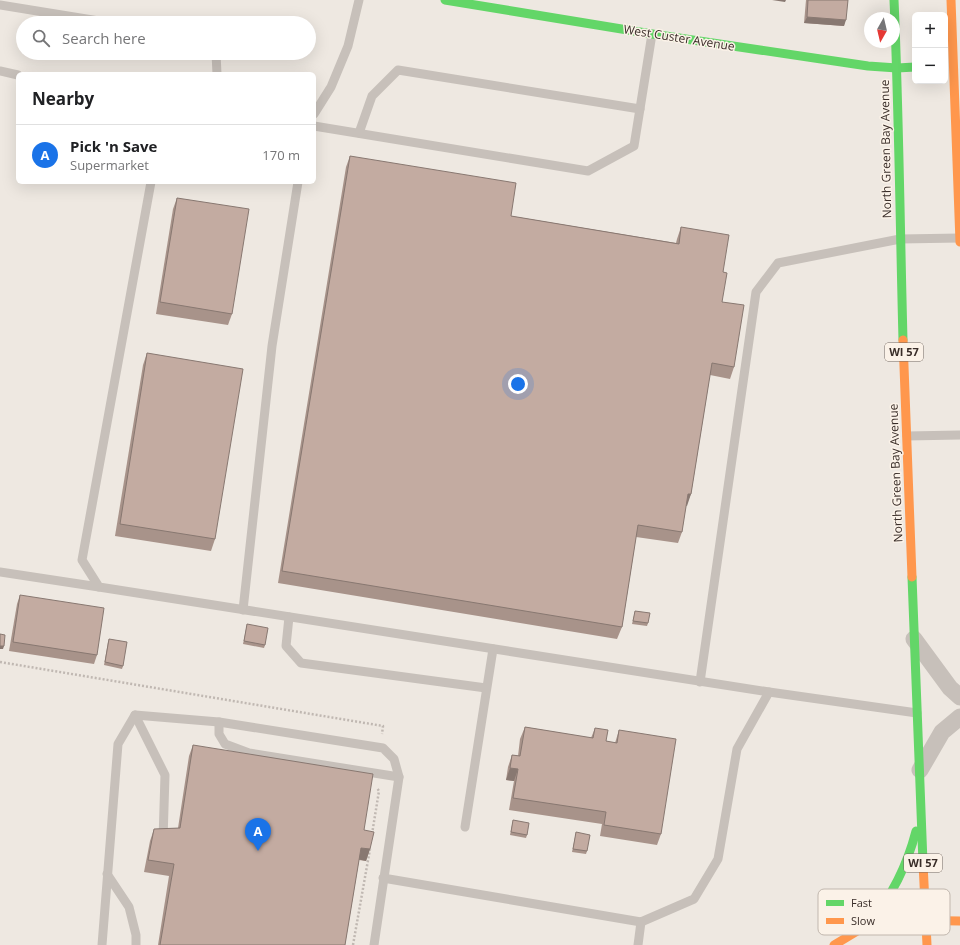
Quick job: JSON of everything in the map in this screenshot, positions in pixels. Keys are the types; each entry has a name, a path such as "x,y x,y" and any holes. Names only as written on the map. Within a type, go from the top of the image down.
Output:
{"main road":[{"name":"West Custer Avenue","path":"445,0 652,34 868,66 897,68 912,67"},
{"name":"North Green Bay Avenue","path":"894,0 897,68 900,240 924,889"},
{"path":"951,0 960,242"},
{"path":"895,889 911,853 922,806"},
{"path":"950,921 960,921"},
{"path":"834,945 850,935"},
{"name":"North Green Bay Avenue","path":"926,935 927,945"}],"street":[{"path":"914,639 950,688 960,697"},
{"path":"920,770 942,732 960,717"}],"lane":[{"path":"316,111 331,87 348,46 359,0"},
{"path":"0,5 68,16"},
{"path":"316,126 588,171 634,146 652,34"},
{"path":"216,60 217,72"},
{"path":"359,133 372,96 398,70 640,109"},
{"path":"0,71 16,75"},
{"path":"99,587 82,560 151,184"},
{"path":"243,610 272,346 298,184"},
{"path":"700,682 756,292 778,263 900,240 960,238"},
{"path":"907,436 960,435"},
{"path":"0,572 700,682 917,713"},
{"path":"289,617 286,646 301,662 486,688"},
{"path":"465,827 493,649"},
{"path":"383,878 641,922 694,899 718,859 737,748 769,692"},
{"path":"135,716 219,722 383,748 394,759 399,776 374,945"},
{"path":"135,716 164,774 163,840"},
{"path":"102,945 118,744 135,716"},
{"path":"219,722 219,734 225,744 249,753 399,776"},
{"path":"107,874 129,907 136,935 136,945"},
{"path":"638,945 641,922"}],"path":[{"path":"0,662 383,726"},
{"path":"372,837 379,791 376,786"},
{"path":"354,945 370,845"}],"building":[{"path":"808,0 848,0 846,20 807,17"},
{"path":"350,156 516,183 511,216 679,244 681,227 729,235 723,272 727,273 722,302 744,305 734,367 712,363 691,494 688,494 682,532 638,525 622,627 282,571"},
{"path":"177,198 249,209 232,314 160,302"},
{"path":"147,353 243,369 215,539 120,524"},
{"path":"20,595 104,608 97,655 13,642"},
{"path":"635,611 650,613 648,623 633,621"},
{"path":"247,624 268,628 265,645 244,641"},
{"path":"0,634 5,635 4,646 0,646"},
{"path":"109,639 127,642 123,666 105,662"},
{"path":"525,727 593,738 595,728 608,730 606,741 617,743 619,730 676,739 661,834 604,825 606,812 513,798 518,769 510,768 512,755 520,756"},
{"path":"193,745 373,774 364,830 374,832 370,849 361,848 345,945 160,945 174,864 148,860 154,829 180,828"},
{"path":"513,820 529,823 527,835 511,832"},
{"path":"576,832 590,835 587,851 573,849"}],"traffic: fast":[{"path":"445,0 652,34 868,66 897,68 912,67"},
{"path":"894,0 903,340"},
{"path":"912,577 923,863"},
{"path":"893,889 908,856 916,831"}],"traffic: slow":[{"path":"951,0 960,242"},
{"path":"903,340 912,577"},
{"path":"923,863 924,889"},
{"path":"950,921 960,921"},
{"path":"834,945 851,935"},
{"path":"927,935 927,945"}],"place":[{"name":"Pick 'n Save","path":"258,851"}]}
